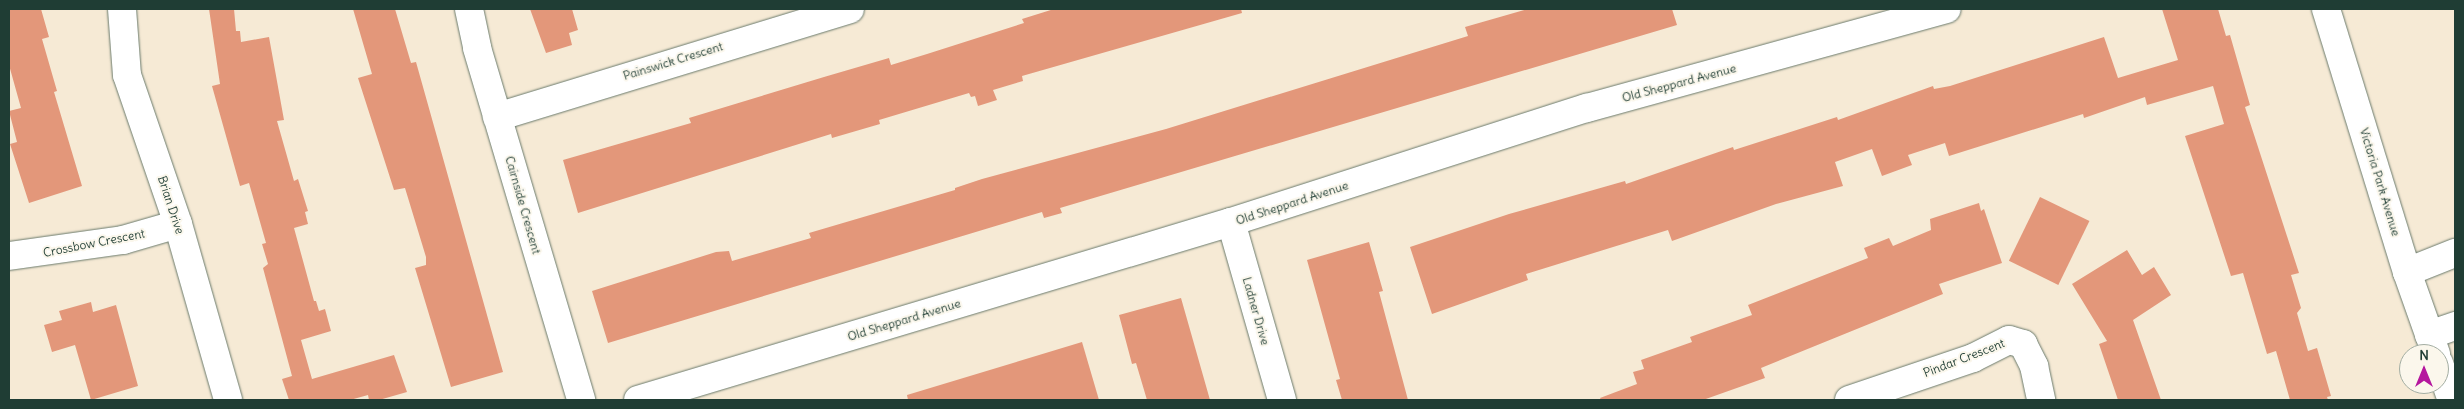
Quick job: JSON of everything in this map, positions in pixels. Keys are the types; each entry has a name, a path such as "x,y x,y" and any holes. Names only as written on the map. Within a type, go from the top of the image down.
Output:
{"street":[{"name":"Brian Drive","path":"122,9 127,75 178,224 228,400"},
{"name":"Cairnside Crescent","path":"469,9 498,117 581,400"},
{"name":"Painswick Crescent","path":"498,117 850,9"},
{"name":"Old Sheppard Avenue","path":"638,400 1231,222 1587,108 1947,9"},
{"name":"Victoria Park Avenue","path":"2326,9 2407,272 2433,344"},
{"name":"Ladner Drive","path":"1231,222 1282,400"},
{"name":"Crossbow Crescent","path":"9,256 123,240 178,224"},
{"path":"2407,272 2455,253"},
{"path":"2434,344 2455,326"},
{"name":"Pindar Crescent","path":"1850,400 1973,358 2009,340 2024,344 2034,366 2041,400"}],"building":[{"path":"9,9 41,9 49,37 42,39 57,91 54,92 82,186 29,203 10,144 17,142 9,111 21,108 9,65"},
{"path":"209,9 234,9 236,31 240,31 241,42 269,37 284,120 277,121 294,181 298,179 308,211 305,212 308,224 294,228 314,301 316,301 319,311 325,309 331,331 301,340 312,379 394,355 407,392 379,400 369,400 368,395 350,400 289,400 282,379 292,376 263,268 268,264 262,244 266,243 249,183 240,186 212,86 220,84"},
{"path":"353,9 395,9 411,63 416,62 503,372 451,387 415,268 426,265 426,257 405,188 394,190 358,78 372,74"},
{"path":"530,9 572,9 578,30 569,33 572,45 546,53"},
{"path":"1054,9 1241,9 1242,13 1022,76 1023,81 993,90 997,100 978,106 975,96 971,97 969,93 879,120 880,124 832,138 831,134 578,213 563,160 691,123 689,118 889,58 891,65 927,54 1024,23 1022,19"},
{"path":"1528,9 1672,9 1677,25 1060,208 1062,213 1044,218 1042,212 608,343 592,291 716,252 729,251 732,261 811,238 809,233 955,190 955,188 982,179 1166,129 1468,36 1465,27"},
{"path":"2162,9 2218,9 2226,36 2230,35 2250,105 2245,107 2299,273 2291,275 2301,308 2297,313 2308,351 2317,348 2331,396 2327,397 2328,400 2290,400 2276,351 2267,354 2243,273 2231,276 2185,136 2224,124 2213,86 2147,105 2145,97 2084,118 2083,114 1949,156 1945,143 1908,155 1912,165 1882,176 1872,149 1835,162 1843,186 1776,204 1672,241 1668,230 1526,274 1528,280 1432,314 1410,247 1509,214 1625,181 1626,184 1733,147 1734,150 1837,117 1838,120 1933,86 1934,89 1950,86 2104,37 2118,78 2178,60"},
{"path":"2040,197 2089,221 2058,285 2009,261"},
{"path":"1979,203 1981,211 1984,209 2002,263 1939,284 1943,294 1761,368 1765,378 1703,400 1601,400 1600,398 1637,384 1633,372 1644,369 1641,360 1692,342 1690,337 1752,315 1748,305 1868,258 1864,248 1889,238 1893,246 1931,230 1930,219"},
{"path":"1369,242 1383,291 1379,292 1408,400 1342,400 1336,380 1340,379 1307,260"},
{"path":"2127,250 2142,275 2154,267 2171,295 2133,320 2161,400 2118,400 2099,344 2107,341 2072,284"},
{"path":"1181,298 1210,400 1147,400 1136,363 1132,364 1119,315"},
{"path":"91,302 93,312 116,305 138,386 91,400 75,345 52,352 44,325 62,320 59,311"},
{"path":"1082,342 1099,400 908,400 907,395"}]}
